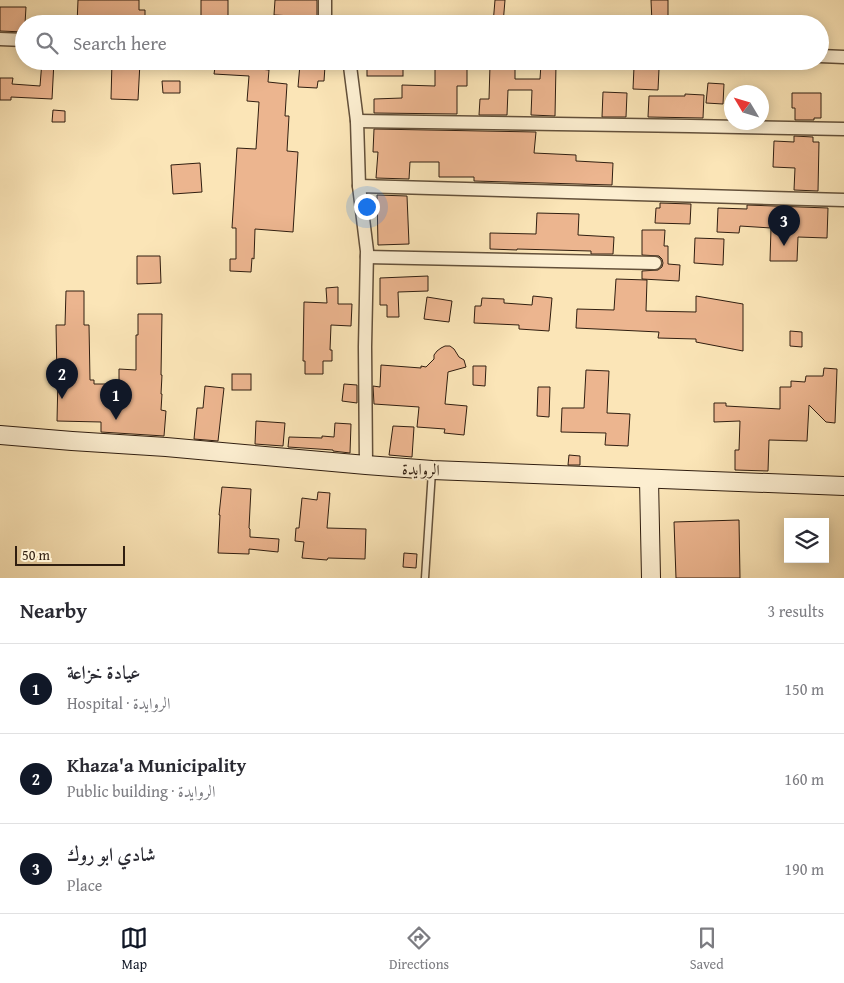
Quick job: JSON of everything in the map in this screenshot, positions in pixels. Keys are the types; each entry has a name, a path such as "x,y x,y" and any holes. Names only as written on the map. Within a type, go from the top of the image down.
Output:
{"street":[{"path":"325,0 325,15"},
{"path":"0,39 15,40"},
{"path":"829,56 844,57"},
{"path":"351,70 357,121 359,186 367,257 365,347 366,465"},
{"path":"357,121 844,129"},
{"path":"359,186 844,200"},
{"path":"367,257 655,263"},
{"name":"الروايدة","path":"0,434 432,470 844,486"},
{"path":"649,479 651,578"}],"lane":[{"path":"425,578 432,470"}],"building":[{"path":"78,0 139,0 139,10 145,10 145,15 77,15"},
{"path":"201,0 228,0 228,15 201,15"},
{"path":"275,0 317,0 317,15 274,15"},
{"path":"495,0 505,0 504,15 494,15"},
{"path":"651,0 668,0 668,15 652,15"},
{"path":"0,7 26,7 26,15 15,15 15,32 0,31"},
{"path":"41,70 54,70 52,99 11,97 11,100 0,100 0,78 13,78 12,84 40,86"},
{"path":"112,70 140,70 138,100 111,99"},
{"path":"215,70 269,70 268,82 287,84 285,116 289,116 287,151 298,152 293,232 255,229 254,259 252,258 251,272 230,271 230,259 236,259 236,228 232,228 237,148 256,149 259,102 247,101 249,76 214,74"},
{"path":"299,70 325,70 324,81 318,81 317,88 298,87"},
{"path":"367,70 403,70 403,76 367,76"},
{"path":"435,70 467,70 467,86 457,86 457,114 374,113 374,99 402,98 402,85 435,86"},
{"path":"490,70 515,70 515,79 540,79 541,70 556,70 555,116 531,115 532,90 508,90 507,115 479,115 480,99 489,99"},
{"path":"634,70 659,70 658,90 633,89"},
{"path":"162,81 180,81 180,93 163,93"},
{"path":"708,83 724,84 723,104 706,103"},
{"path":"603,92 627,93 626,117 602,117"},
{"path":"792,93 821,93 821,118 795,120 795,108 792,108"},
{"path":"685,94 704,95 703,118 648,117 649,96 685,96"},
{"path":"53,110 65,111 65,122 52,122"},
{"path":"374,129 536,132 534,153 576,155 576,161 613,163 612,185 474,181 474,177 439,177 439,162 410,162 409,179 376,178 378,152 373,152"},
{"path":"794,136 813,137 813,142 819,142 818,191 794,190 795,168 773,167 774,141 794,142"},
{"path":"200,163 202,192 173,194 171,165"},
{"path":"377,195 407,196 409,244 378,245"},
{"path":"660,203 691,204 690,224 655,223 656,208 660,208"},
{"path":"747,205 828,208 827,238 798,237 797,261 770,261 771,228 740,226 739,233 717,232 718,208 747,209"},
{"path":"537,213 579,214 578,235 614,237 613,254 591,254 591,251 490,249 490,233 536,234"},
{"path":"642,230 665,230 664,246 668,246 668,264 680,265 679,281 642,279 642,271 658,270 662,267 663,263 659,256 642,255"},
{"path":"695,238 724,239 723,265 694,263"},
{"path":"137,256 160,256 161,283 137,284"},
{"path":"428,276 428,291 398,292 399,317 387,317 387,305 380,305 380,278"},
{"path":"616,279 647,280 646,311 696,312 696,296 743,304 743,351 696,342 696,339 658,338 659,332 576,328 577,309 614,310"},
{"path":"338,287 338,304 352,304 351,326 331,325 330,350 332,350 332,361 323,361 323,374 305,374 305,361 303,361 304,302 327,303 326,288"},
{"path":"66,291 84,291 84,325 89,325 90,380 94,380 94,384 119,384 119,369 136,370 138,314 162,314 161,410 166,411 164,436 101,432 101,422 57,421 56,325 65,325"},
{"path":"533,296 552,298 549,331 519,329 519,325 474,323 475,306 481,306 482,298 504,299 504,303 532,305"},
{"path":"427,297 452,301 449,322 424,319"},
{"path":"790,331 802,332 802,347 790,346"},
{"path":"445,346 450,346 454,349 459,357 464,360 466,367 448,372 445,404 467,406 464,435 444,433 445,429 417,427 419,407 374,404 373,386 380,387 381,365 426,367 434,359 437,351"},
{"path":"473,366 486,366 485,386 473,385"},
{"path":"824,368 837,369 835,423 826,422 809,405 807,441 769,440 768,471 735,470 735,450 739,450 740,421 714,422 714,403 726,403 726,406 780,409 780,387 791,387 791,381 805,382 806,376 823,376"},
{"path":"586,370 609,371 607,413 630,414 628,446 605,445 606,433 561,432 562,408 584,408"},
{"path":"232,374 251,374 251,390 232,390"},
{"path":"344,384 357,385 357,403 342,401"},
{"path":"205,386 224,388 218,441 194,439 197,408 203,408"},
{"path":"538,387 550,387 549,417 537,416"},
{"path":"256,421 285,423 283,446 255,444"},
{"path":"335,423 351,424 350,453 288,447 289,437 334,437"},
{"path":"393,426 414,427 412,457 389,455"},
{"path":"569,455 580,456 580,465 568,465"},
{"path":"222,487 251,489 250,537 279,539 278,552 249,549 249,554 218,553"},
{"path":"318,492 330,493 327,528 366,529 365,559 328,558 327,560 302,558 304,542 295,541 296,528 299,528 302,498 317,500"},
{"path":"739,520 740,578 676,578 674,522"},
{"path":"404,553 417,554 416,568 403,567"}],"place":[{"name":"شادي ابو روك","path":"784,246"},
{"name":"Khaza'a Municipality","path":"62,399"},
{"name":"عيادة خزاعة","path":"116,420"}]}
